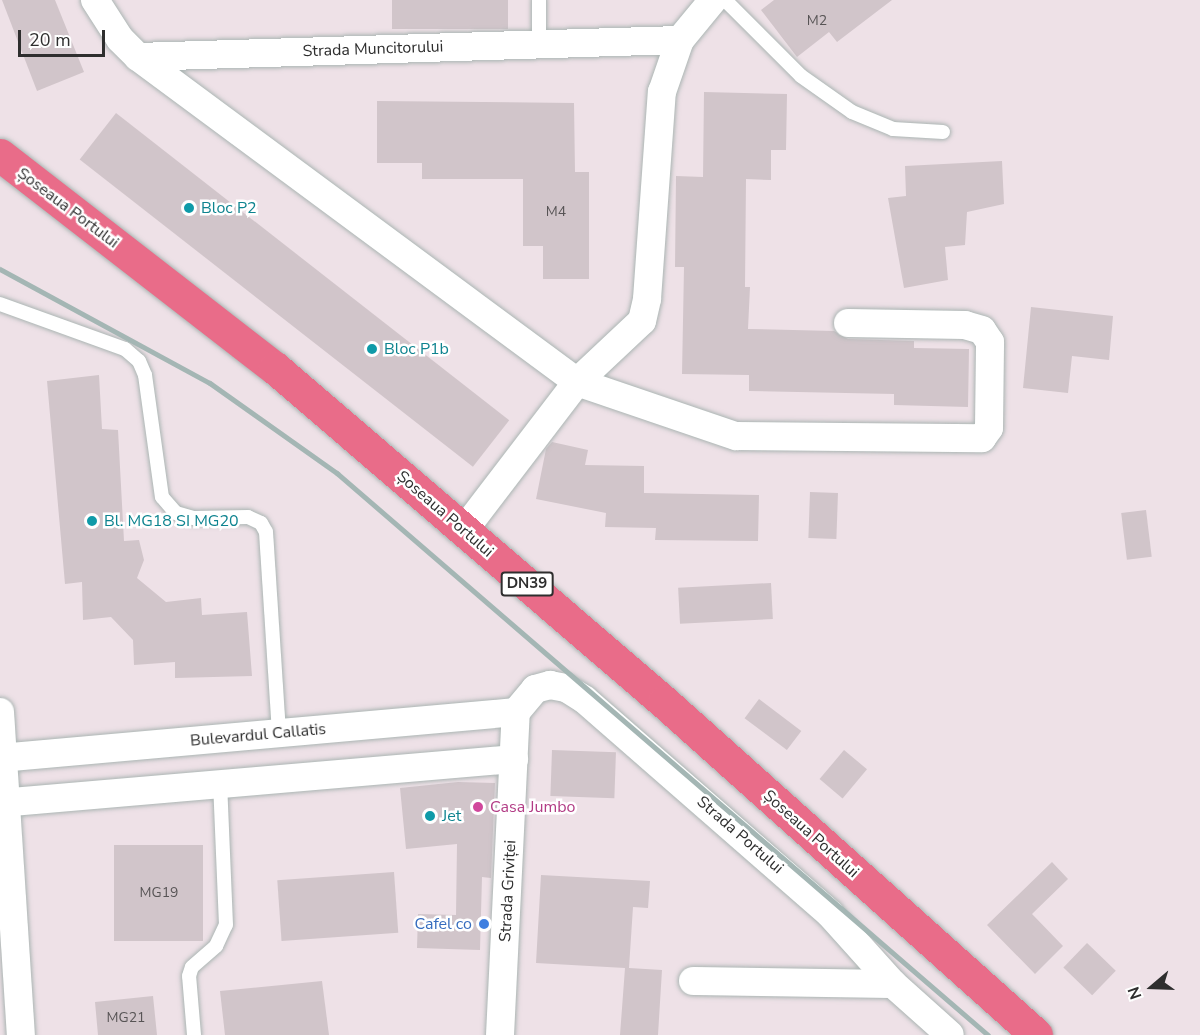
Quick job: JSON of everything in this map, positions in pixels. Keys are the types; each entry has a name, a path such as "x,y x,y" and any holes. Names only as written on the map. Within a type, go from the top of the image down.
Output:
{"main road":[{"name":"Șoseaua Portului","path":"0,156 275,368 664,702 1036,1035"}],"street":[{"path":"95,0 120,39 138,57 577,382 736,436 971,441 982,438 989,428 990,342 982,330 965,325 848,323"},
{"path":"464,530 577,382 642,321 647,299 662,92 680,40 713,0"},
{"name":"Strada Muncitorului","path":"138,57 680,40"},
{"name":"Strada Portului","path":"516,712 535,689 550,685 566,688 585,700 830,914 938,1030"},
{"path":"0,712 3,802 21,1035"},
{"name":"Bulevardul Callatis","path":"2,758 516,712"},
{"name":"Strada Griviței","path":"500,1035 516,712"},
{"path":"3,802 514,759"},
{"path":"693,981 893,984"}],"lane":[{"path":"539,0 539,43"},
{"path":"725,0 801,76 852,112 893,129 944,132"},
{"path":"0,304 125,349 139,361 145,375 162,497 176,513 194,518 248,517 261,523 266,532 279,733"},
{"path":"194,1035 189,976 192,967 216,945 226,925 220,784"}],"building":[{"path":"2,0 55,0 84,72 37,91"},
{"path":"392,0 508,0 508,29 392,29"},
{"path":"774,0 892,0 837,42 829,32 797,57 761,10"},
{"path":"704,92 787,94 786,150 771,150 771,180 746,179 745,287 750,287 748,329 834,331 848,339 914,341 914,348 969,349 968,407 894,405 894,394 749,391 749,375 682,374 684,267 675,267 676,176 703,177"},
{"path":"377,101 574,103 575,172 589,172 589,279 543,279 543,246 523,246 523,179 422,179 422,163 377,163"},
{"path":"116,113 509,420 473,467 80,159"},
{"path":"1002,161 1004,204 967,212 965,245 945,247 948,280 904,288 888,198 906,196 905,166"},
{"path":"1031,307 1113,316 1109,360 1072,356 1068,393 1023,388"},
{"name":"Bl. MG18 SI MG20","path":"99,375 102,429 118,430 124,541 139,540 144,560 137,578 166,602 201,598 202,615 247,612 252,676 175,678 175,662 134,665 133,640 111,617 83,620 82,582 65,584 47,381"},
{"path":"552,442 588,450 585,465 644,466 644,493 759,495 758,541 655,540 656,528 605,527 606,513 536,499 546,449"},
{"path":"810,492 838,493 836,539 808,538"},
{"path":"1146,510 1152,557 1127,560 1121,513"},
{"path":"771,583 773,619 680,624 678,588"},
{"path":"759,699 801,731 787,750 745,718"},
{"path":"552,750 616,752 614,798 550,796"},
{"path":"844,750 867,769 843,798 820,779"},
{"path":"458,782 495,783 491,878 482,877 480,950 417,948 418,914 456,915 457,844 406,849 400,788"},
{"path":"114,845 203,845 203,941 114,941"},
{"path":"1052,862 1068,879 1032,914 1063,946 1035,974 987,925"},
{"path":"394,872 398,933 282,941 277,880"},
{"path":"541,875 650,881 648,908 633,907 629,968 662,970 658,1035 620,1035 625,968 536,963"},
{"path":"1087,943 1116,971 1092,995 1063,967"},
{"path":"322,981 329,1035 225,1035 220,991"},
{"path":"153,996 157,1035 98,1035 95,1002"}],"railway":[{"path":"0,269 210,383 337,473 988,1035"}],"place":[{"name":"Bloc P2","path":"189,208"},
{"name":"Bloc P1b","path":"372,349"},
{"name":"Bl. MG18 SI MG20","path":"92,521"},
{"name":"Casa Jumbo","path":"478,807"},
{"name":"Jet","path":"430,816"},
{"name":"Cafel co","path":"484,924"}]}
